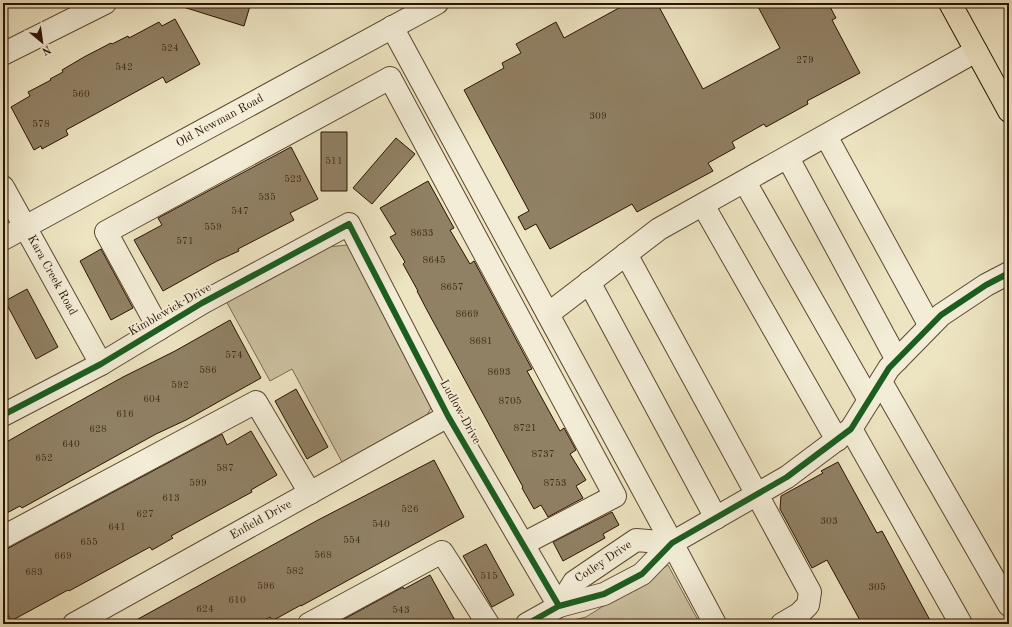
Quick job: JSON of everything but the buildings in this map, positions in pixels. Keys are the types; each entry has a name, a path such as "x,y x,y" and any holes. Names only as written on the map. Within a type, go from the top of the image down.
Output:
{"main road":[{"path":"950,3 1009,111"}],"street":[{"path":"3,54 105,3"},
{"name":"Old Newman Road","path":"3,240 436,3"},
{"path":"392,27 715,624"},
{"path":"548,314 659,229 788,158 976,51"},
{"path":"159,329 106,232 390,78 615,496 523,544"},
{"path":"826,136 930,326"},
{"path":"788,158 897,360"},
{"path":"745,182 869,400"},
{"name":"Kara Creek Road","path":"3,187 101,364"},
{"path":"703,205 960,624"},
{"name":"Kimblewick Drive","path":"3,415 101,364 202,303 349,224"},
{"name":"Ludlow Drive","path":"349,224 448,416 559,606"},
{"path":"626,254 810,592 808,605 799,614 782,624"},
{"path":"672,543 787,477 844,435 869,400 889,368 941,315 986,285 1009,273"},
{"path":"589,282 716,518"},
{"path":"881,382 1009,605"},
{"path":"3,537 256,402 310,493"},
{"name":"Enfield Drive","path":"74,624 448,416"},
{"name":"Cotley Drive","path":"559,606 574,582 636,540 672,543"},
{"name":"Cotley Drive","path":"527,624 559,606 604,594 642,574 672,543"},
{"path":"309,624 442,552 488,624"}],"shaded area":[{"path":"348,245 431,408 426,417 343,464 292,369 270,381 226,301 326,247"},
{"path":"668,565 700,624 557,624 586,617"}],"cycle path":[{"path":"3,415 101,364 202,303 349,224 448,416 559,606"},
{"path":"527,624 559,606 604,594 642,574 672,543 787,477 851,429 889,368 941,315 986,285 1009,273"}]}
